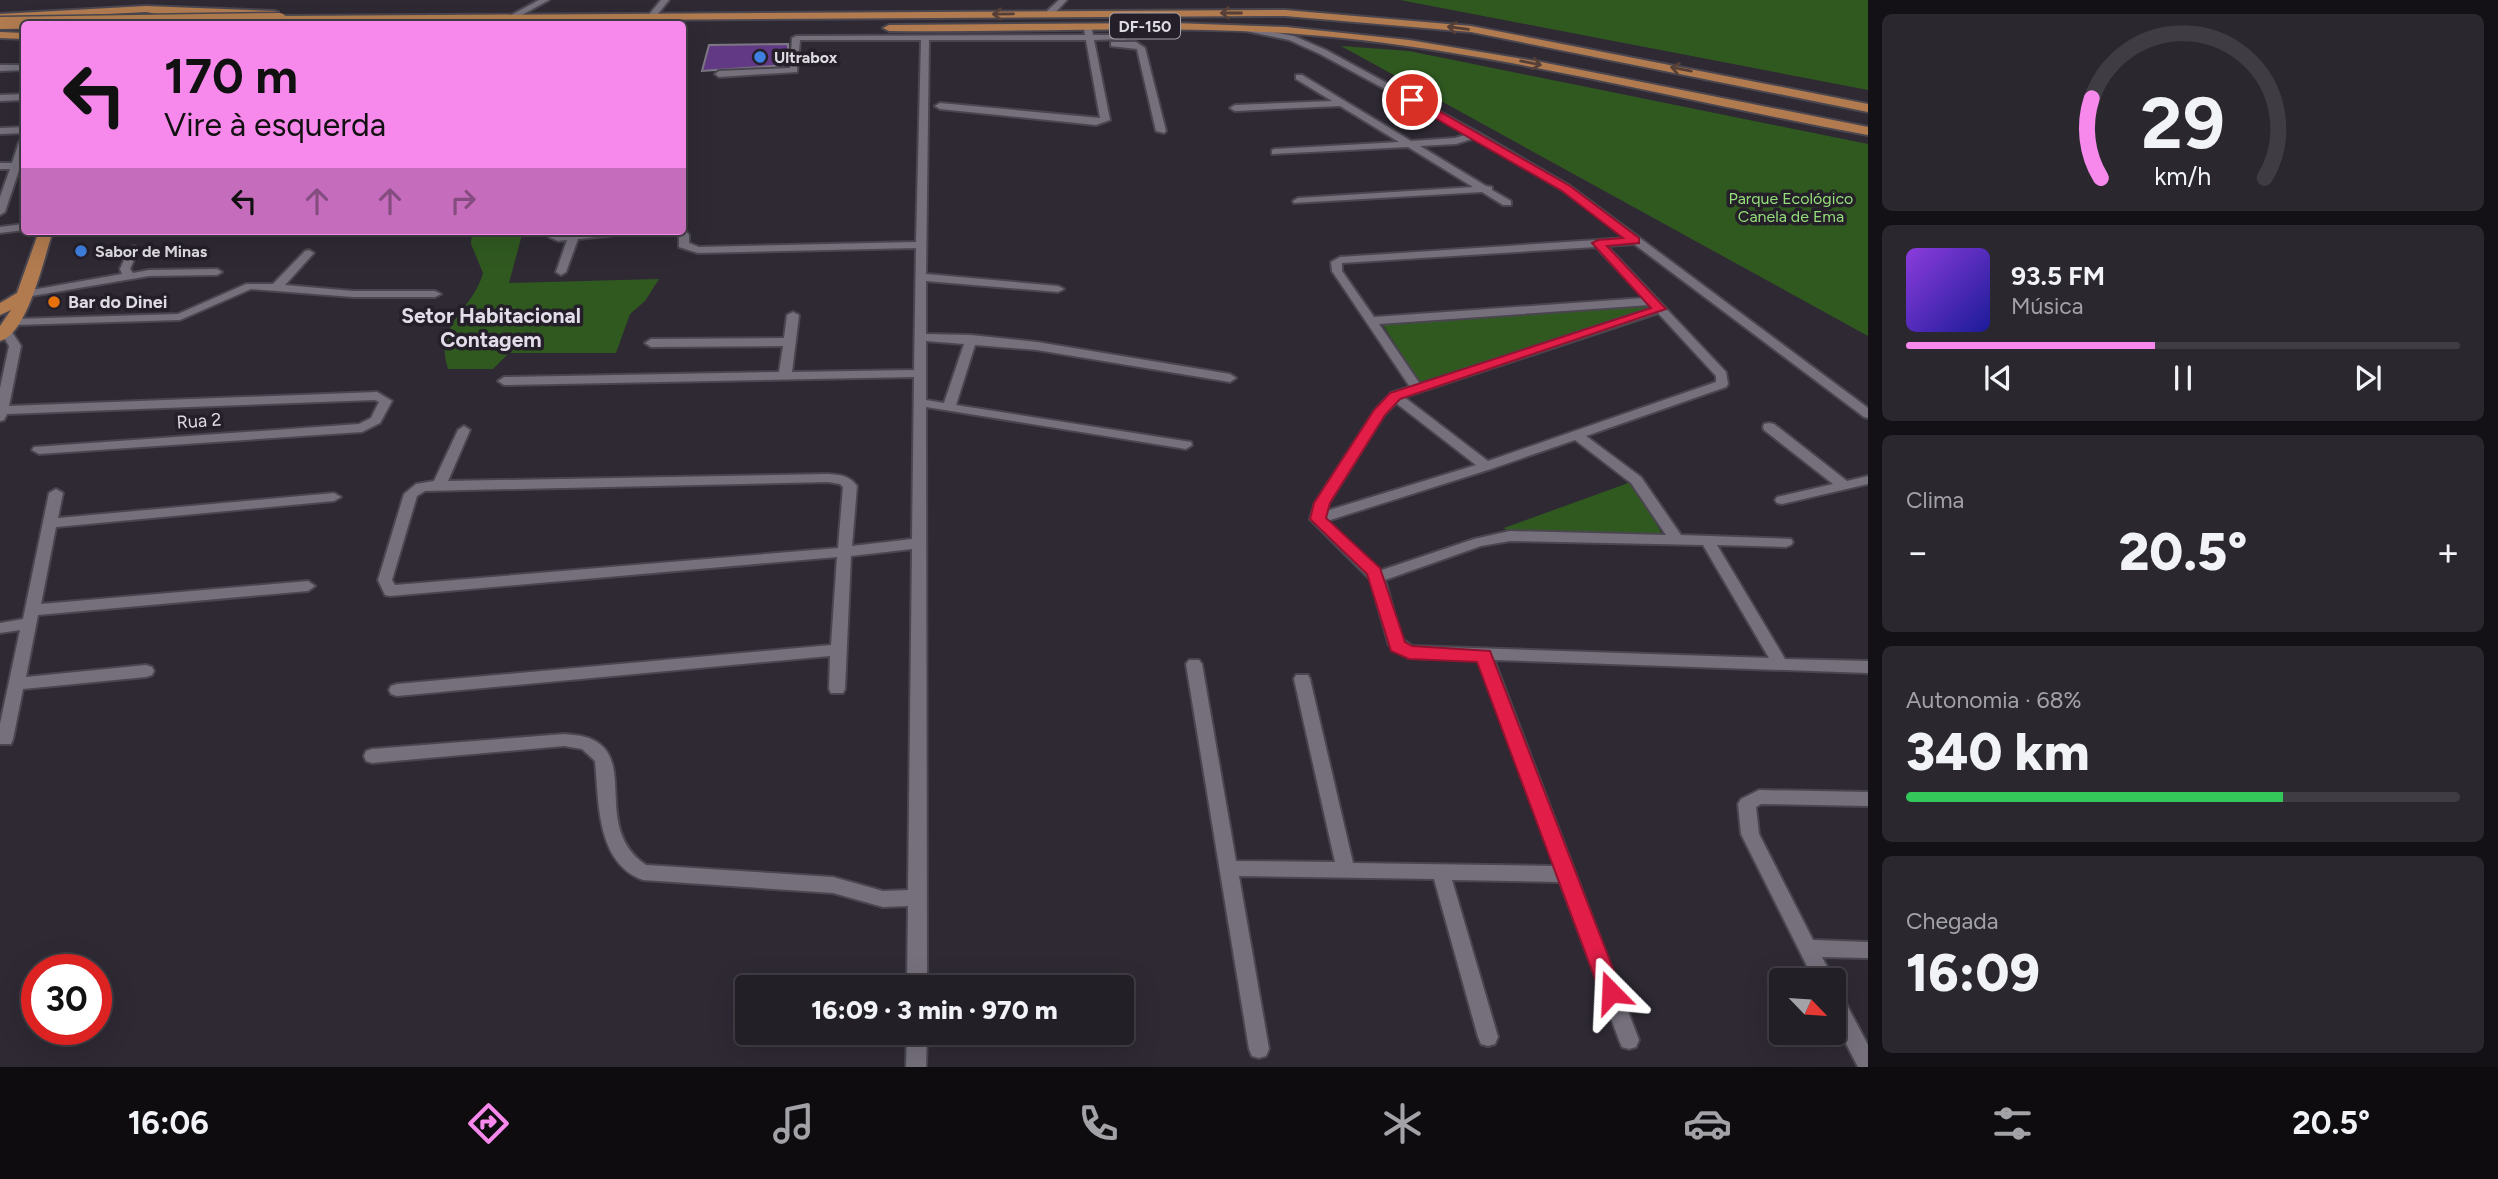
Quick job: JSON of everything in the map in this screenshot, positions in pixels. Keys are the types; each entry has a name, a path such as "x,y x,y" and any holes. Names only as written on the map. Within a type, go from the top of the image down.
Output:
{"main road":[{"path":"86,21 116,10"},
{"path":"163,10 170,15 164,21"},
{"path":"0,17 163,10 370,20"},
{"path":"1119,13 1136,18 1123,32"},
{"path":"1166,13 1154,18 1160,23 1173,26"},
{"name":"DF-150","path":"140,21 1285,13 1421,23 1499,34 1868,108"},
{"name":"DF-150","path":"0,23 21,23"},
{"name":"DF-150","path":"686,23 953,29 1090,36 1173,26 1241,27 1339,34 1511,59 1868,131"},
{"path":"0,28 21,28"},
{"path":"0,36 21,36"},
{"path":"1710,101 1740,103 1762,99 1761,92 1755,86 1728,78"},
{"path":"1821,98 1784,96 1778,101 1782,108 1792,114 1823,123"},
{"path":"6,327 26,294 45,235"}],"street":[{"path":"508,19 545,0"},
{"path":"651,17 665,0"},
{"path":"1050,13 1063,0"},
{"path":"1241,27 1291,38 1323,52 1476,135 1566,188 1868,414"},
{"path":"895,28 925,38"},
{"path":"917,975 922,403 920,245 925,38 932,32 953,29"},
{"path":"1323,52 1320,46 1322,40 1339,34"},
{"path":"940,106 1096,122 1105,120 1090,36"},
{"path":"719,74 794,70 796,38 1090,36 1139,46 1161,131"},
{"path":"0,68 21,68"},
{"path":"1299,76 1507,202"},
{"path":"0,98 21,97"},
{"path":"1235,108 1343,103"},
{"path":"0,131 21,130"},
{"path":"1275,152 1457,141 1476,135"},
{"path":"1,207 21,151"},
{"path":"0,166 16,166"},
{"path":"1298,201 1488,189"},
{"path":"0,222 21,219"},
{"path":"0,230 21,227"},
{"path":"553,235 558,238 585,235"},
{"path":"684,235 683,245 698,250 920,245"},
{"path":"561,272 575,236"},
{"path":"1416,387 1337,271 1336,262 1635,241"},
{"path":"1317,519 1486,466 1722,384 1722,375 1598,243"},
{"path":"129,276 125,269 134,249"},
{"path":"276,288 309,253"},
{"path":"26,294 129,276 217,272"},
{"path":"921,278 1058,289"},
{"path":"1,414 6,327 180,317 244,287 353,294 435,294"},
{"path":"1370,321 1656,305"},
{"path":"1317,519 1322,503 1379,413 1395,396 1656,305"},
{"path":"785,376 793,315"},
{"path":"922,337 971,339 1050,348 1230,378"},
{"path":"950,405 971,339"},
{"path":"651,343 789,342"},
{"path":"504,381 922,373"},
{"name":"Rua 2","path":"1,414 363,396 383,398 385,405 376,420 362,428 39,450"},
{"path":"1395,396 1486,466"},
{"path":"922,403 950,405 1186,445"},
{"path":"1769,427 1845,486"},
{"path":"439,485 464,430"},
{"path":"1576,434 1636,480 1676,539"},
{"path":"837,689 837,650 844,552 850,486 848,482 836,479 439,485 421,487 411,494 384,580 390,591 844,552 921,543"},
{"path":"1782,500 1868,480"},
{"path":"5,739 57,493"},
{"path":"50,523 334,497"},
{"path":"1317,519 1377,577 1398,646 1409,652 1868,667"},
{"path":"1377,577 1479,542 1510,536 1786,542"},
{"path":"1707,540 1781,665"},
{"path":"0,628 31,617 307,586"},
{"path":"397,690 837,650"},
{"path":"1484,656 1564,874 1629,1040"},
{"path":"1194,664 1259,1049"},
{"path":"17,684 146,671"},
{"path":"1302,679 1346,870"},
{"path":"372,756 564,740 586,742 597,748 603,760 613,841 622,858 643,872 832,885 883,900 918,898"},
{"path":"1818,968 1750,834 1747,804 1759,797 1868,799"},
{"path":"1227,868 1564,874"},
{"path":"1441,873 1488,1037"},
{"path":"1807,948 1868,950"},
{"path":"1846,1023 1868,1065"},
{"path":"916,1067 917,1045"}],"green space":[{"path":"1400,0 1868,0 1868,90"},
{"name":"Parque Ecológico Canela de Ema","path":"1341,46 1409,51 1868,144 1868,336"},
{"path":"472,235 522,235 509,283 659,279 645,301 630,314 616,353 509,353 493,369 448,369 445,353 450,328 471,298 483,273 471,244"},
{"path":"1649,305 1652,308 1420,382 1383,325"},
{"path":"1631,482 1661,532 1659,535 1508,532 1504,528"}],"building":[{"name":"Ultrabox","path":"788,44 788,65 702,71 709,45"}],"place":[{"name":"Ultrabox","path":"760,57"},
{"name":"Sabor de Minas","path":"81,251"},
{"name":"Bar do Dinei","path":"54,302"}],"district":[{"name":"Setor Habitacional Contagem","path":"491,327"}],"route":[{"path":"1412,100 1566,188 1635,241 1598,243 1660,309 1395,396 1379,413 1322,503 1317,519 1374,572 1394,641 1398,646 1409,652 1484,656 1564,874 1611,992"}]}
